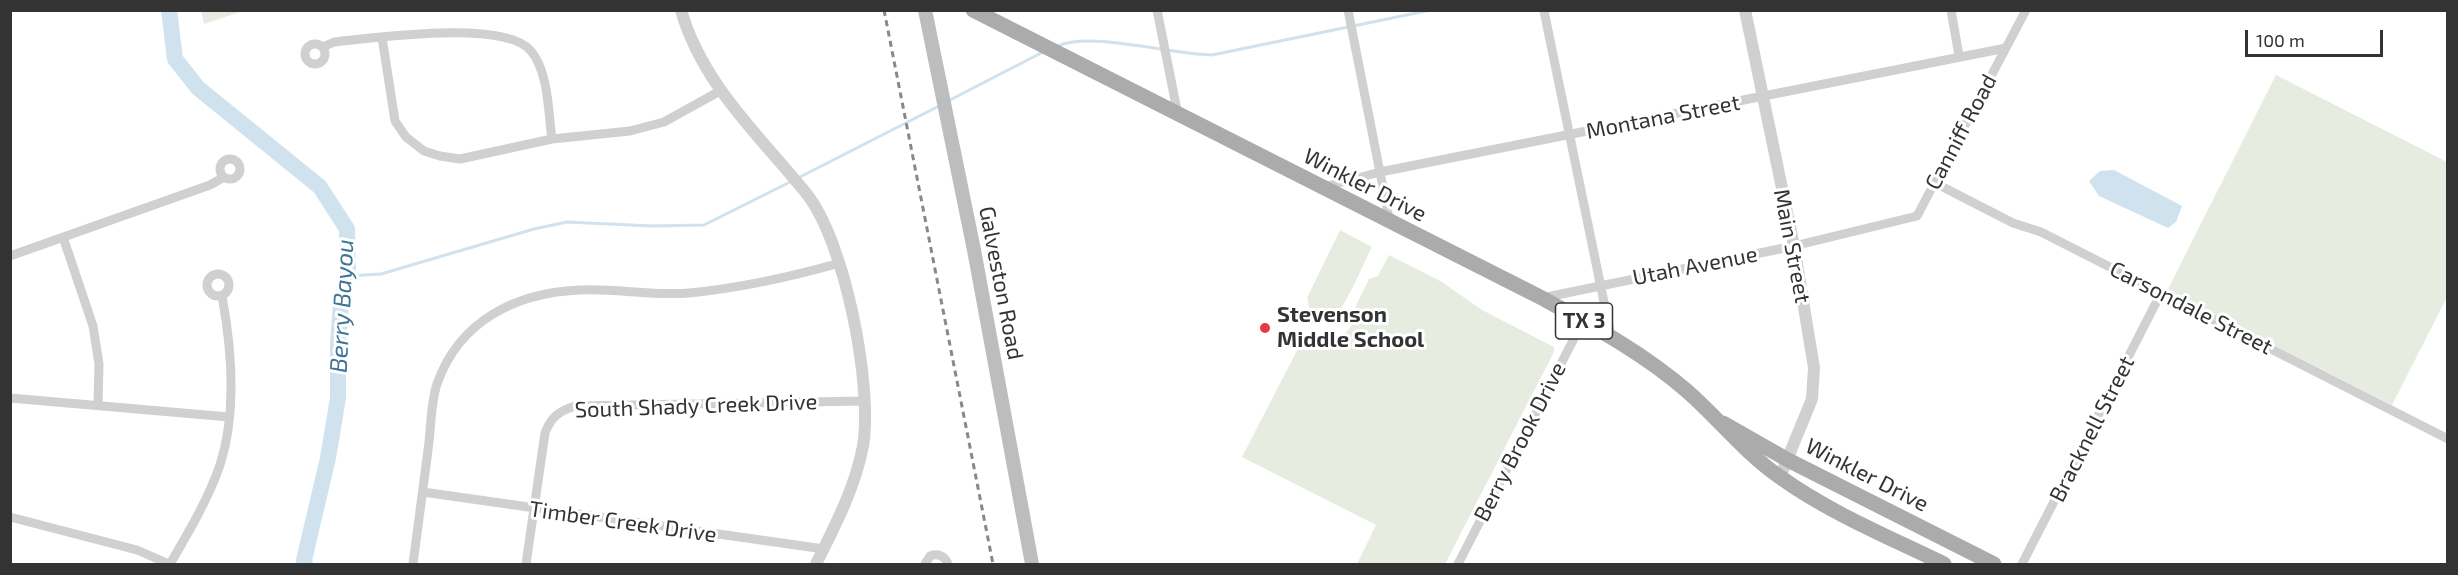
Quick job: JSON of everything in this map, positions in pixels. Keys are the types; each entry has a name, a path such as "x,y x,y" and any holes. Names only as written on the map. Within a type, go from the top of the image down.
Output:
{"main road":[{"name":"Galveston Road","path":"924,10 1032,564"},
{"name":"Winkler Drive","path":"973,10 1542,298 1611,336 1644,358 1722,422 1788,460 1994,564"},
{"name":"Winkler Drive","path":"1722,422 1736,442 1780,477 1816,500 1944,564"}],"street":[{"path":"681,10 700,59 720,91 808,195 823,219 840,263 865,401 863,444 850,491 816,564"},
{"path":"1157,10 1178,114"},
{"name":"Main Street","path":"1745,10 1794,246 1814,369 1812,399 1780,477"},
{"path":"1951,10 1959,56"},
{"name":"Canniff Road","path":"1917,216 2026,10"},
{"path":"1544,11 1611,336"},
{"path":"1349,13 1390,222"},
{"path":"323,47 334,42 382,37 504,35 523,44 531,51 542,75 552,139"},
{"path":"382,37 395,120 406,137 424,151 460,159 552,139 630,131 664,123 720,91"},
{"name":"Montana Street","path":"1321,188 1380,172 2006,48"},
{"path":"10,256 210,185 224,177"},
{"name":"Carsondale Street","path":"1934,182 2013,223 2041,232 2448,439"},
{"name":"Utah Avenue","path":"1542,298 1794,246 1917,216"},
{"path":"63,237 93,326 99,364 98,405"},
{"path":"413,564 436,386 461,338 492,313 559,292 695,292 784,279 840,263"},
{"name":"Bracknell Street","path":"2022,564 2161,292"},
{"path":"10,517 137,550 169,564 199,512 220,465 229,417 231,366 222,296"},
{"name":"Berry Brook Drive","path":"1458,564 1583,321"},
{"path":"10,398 229,417"},
{"name":"South Shady Creek Drive","path":"533,510 545,433 548,423 562,410 575,406 865,401"},
{"name":"Timber Creek Drive","path":"423,492 533,510 824,549"},
{"path":"526,564 533,510"},
{"path":"925,564 930,556 938,555 945,558 948,564"}],"shaded area":[{"path":"201,10 243,11 204,24"},
{"path":"2276,75 2447,162 2447,297 2392,405 2167,291"},
{"path":"1340,230 1372,247 1340,309 1333,316 1322,317 1310,310 1307,298"},
{"path":"1389,255 1442,282 1482,310 1554,347 1554,352 1445,564 1357,564 1376,525 1242,457 1303,339 1320,343 1334,341 1346,333 1356,319 1353,312 1369,279 1378,276"}],"water":[{"path":"2114,170 2182,206 2176,222 2168,228 2099,196 2089,181 2100,171"}],"waterway":[{"name":"Berry Bayou","path":"169,10 175,59 198,88 320,187 347,229 348,276 341,303 338,398 328,458 304,560 305,564"},
{"path":"1058,46 1072,42 1111,42 1212,55 1431,10"},
{"path":"948,101 1043,52"},
{"path":"798,178 939,106"},
{"path":"348,276 381,274 534,229 567,222 652,226 704,225 792,181"}],"railway":[{"path":"884,10 993,564"}],"place":[{"name":"Stevenson Middle School","path":"1265,328"}]}
